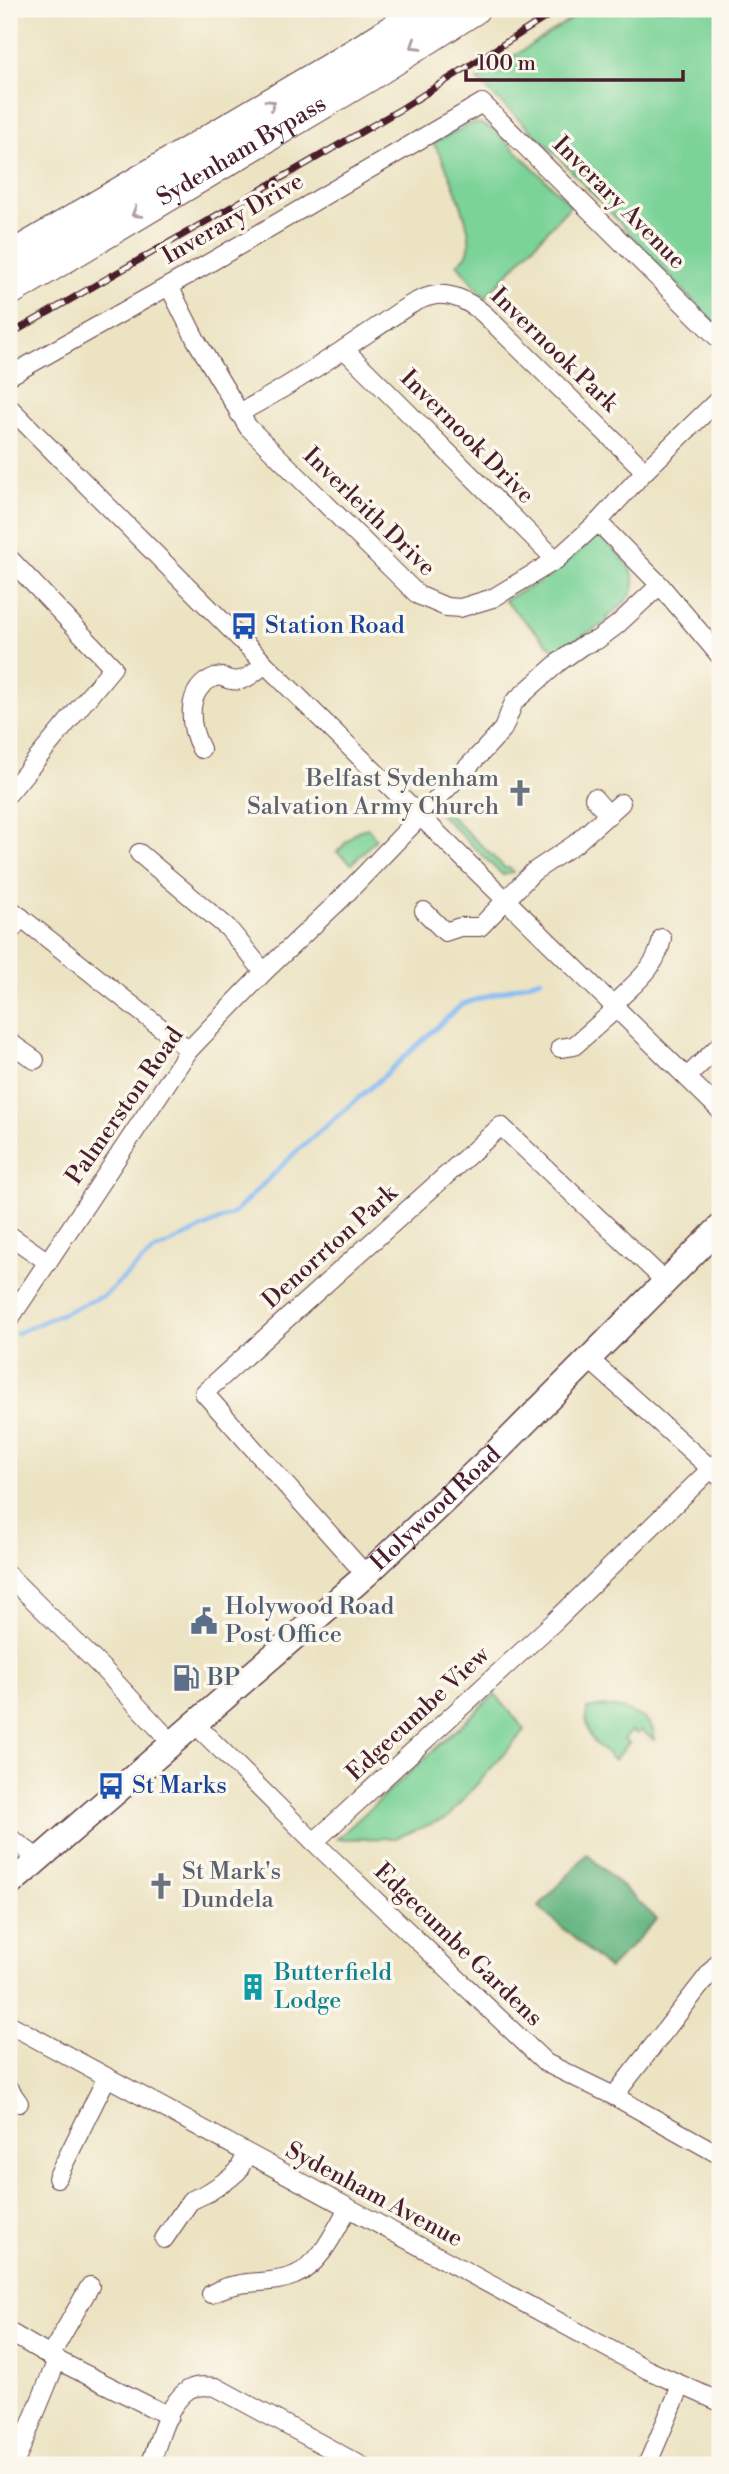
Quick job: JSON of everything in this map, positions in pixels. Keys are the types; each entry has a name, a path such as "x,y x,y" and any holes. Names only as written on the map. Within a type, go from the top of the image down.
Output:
{"highway":[{"name":"Sydenham Bypass","path":"9,258 428,9"},
{"name":"Sydenham Bypass","path":"9,290 369,75 473,9"}],"main road":[{"name":"Holywood Road","path":"9,1885 366,1575 590,1360 720,1227"}],"street":[{"name":"Inverary Drive","path":"9,376 41,360 482,103"},
{"name":"Inverary Avenue","path":"482,103 720,340"},
{"name":"Inverleith Drive","path":"169,286 196,340 239,413 260,440 418,595 429,602 446,607 460,608 492,597 556,560 598,522 645,471 720,398"},
{"name":"Invernook Park","path":"239,413 282,390 422,299 432,295 446,295 462,299 484,314 645,471"},
{"name":"Invernook Drive","path":"344,349 556,560"},
{"path":"9,407 265,664 720,1110"},
{"path":"598,522 660,586 720,656"},
{"path":"9,558 113,667 9,793"},
{"name":"Palmerston Road","path":"9,1320 189,1050 264,972 341,899 503,729 514,702 559,662 617,625 660,586"},
{"path":"201,749 185,735 193,701 202,687 223,676 240,680 248,678 265,664"},
{"path":"424,911 445,932 460,927 480,926 539,867 575,844 615,809 594,798"},
{"path":"139,853 228,928 264,972"},
{"path":"9,933 15,913 189,1050"},
{"path":"560,1048 575,1046 615,1007 655,963 662,938"},
{"path":"9,1042 35,1060"},
{"path":"687,1077 720,1045"},
{"name":"Denorrton Park","path":"366,1575 204,1393 501,1126 666,1282"},
{"path":"9,1235 48,1262"},
{"path":"590,1360 717,1469"},
{"name":"Edgecumbe View","path":"314,1842 717,1469"},
{"path":"9,1576 104,1670 173,1744"},
{"name":"Edgecumbe Gardens","path":"195,1724 314,1842 546,2063 614,2096 720,2155"},
{"path":"9,1837 39,1859"},
{"path":"614,2096 720,1960"},
{"name":"Sydenham Avenue","path":"9,2024 106,2079 681,2386 720,2402"},
{"path":"57,2178 106,2079"},
{"path":"164,2239 190,2201 230,2178 238,2171 247,2154"},
{"path":"211,2294 231,2286 295,2275 324,2249 348,2208"},
{"path":"14,2465 54,2358 90,2286"},
{"path":"9,2332 54,2358 169,2416"},
{"path":"150,2465 175,2404 188,2390 201,2386 216,2387 360,2465"},
{"path":"647,2465 681,2386"}],"green space":[{"path":"587,9 720,9 720,330 552,150 477,80"},
{"path":"479,123 496,131 571,205 485,298 457,264 468,252 468,229 445,165 433,143 470,124"},
{"path":"598,535 629,566 634,582 633,590 625,602 606,618 608,621 556,652 504,600 549,577"},
{"path":"440,806 505,868 510,868 513,872 503,875 494,867 436,810"},
{"path":"368,828 376,839 352,864 337,852 357,831"},
{"path":"495,1694 525,1730 447,1818 395,1838 337,1839"},
{"path":"603,1706 628,1711 644,1719 654,1732 654,1740 641,1730 637,1734 632,1730 624,1739 629,1743 614,1760 592,1739 587,1726 587,1709"},
{"path":"587,1854 657,1919 609,1969 539,1907"}],"waterway":[{"path":"17,1333 105,1295 152,1252 234,1213 299,1149 462,1004 541,979"}],"railway":[{"path":"9,335 401,109 559,9"}],"place":[{"name":"Station Road","path":"244,626"},
{"name":"Belfast Sydenham Salvation Army Church","path":"520,793"},
{"name":"Holywood Road Post Office","path":"204,1621"},
{"name":"BP","path":"186,1678"},
{"name":"St Marks","path":"111,1786"},
{"name":"St Mark's Dundela","path":"161,1886"},
{"name":"Butterfield Lodge","path":"253,1987"}]}
